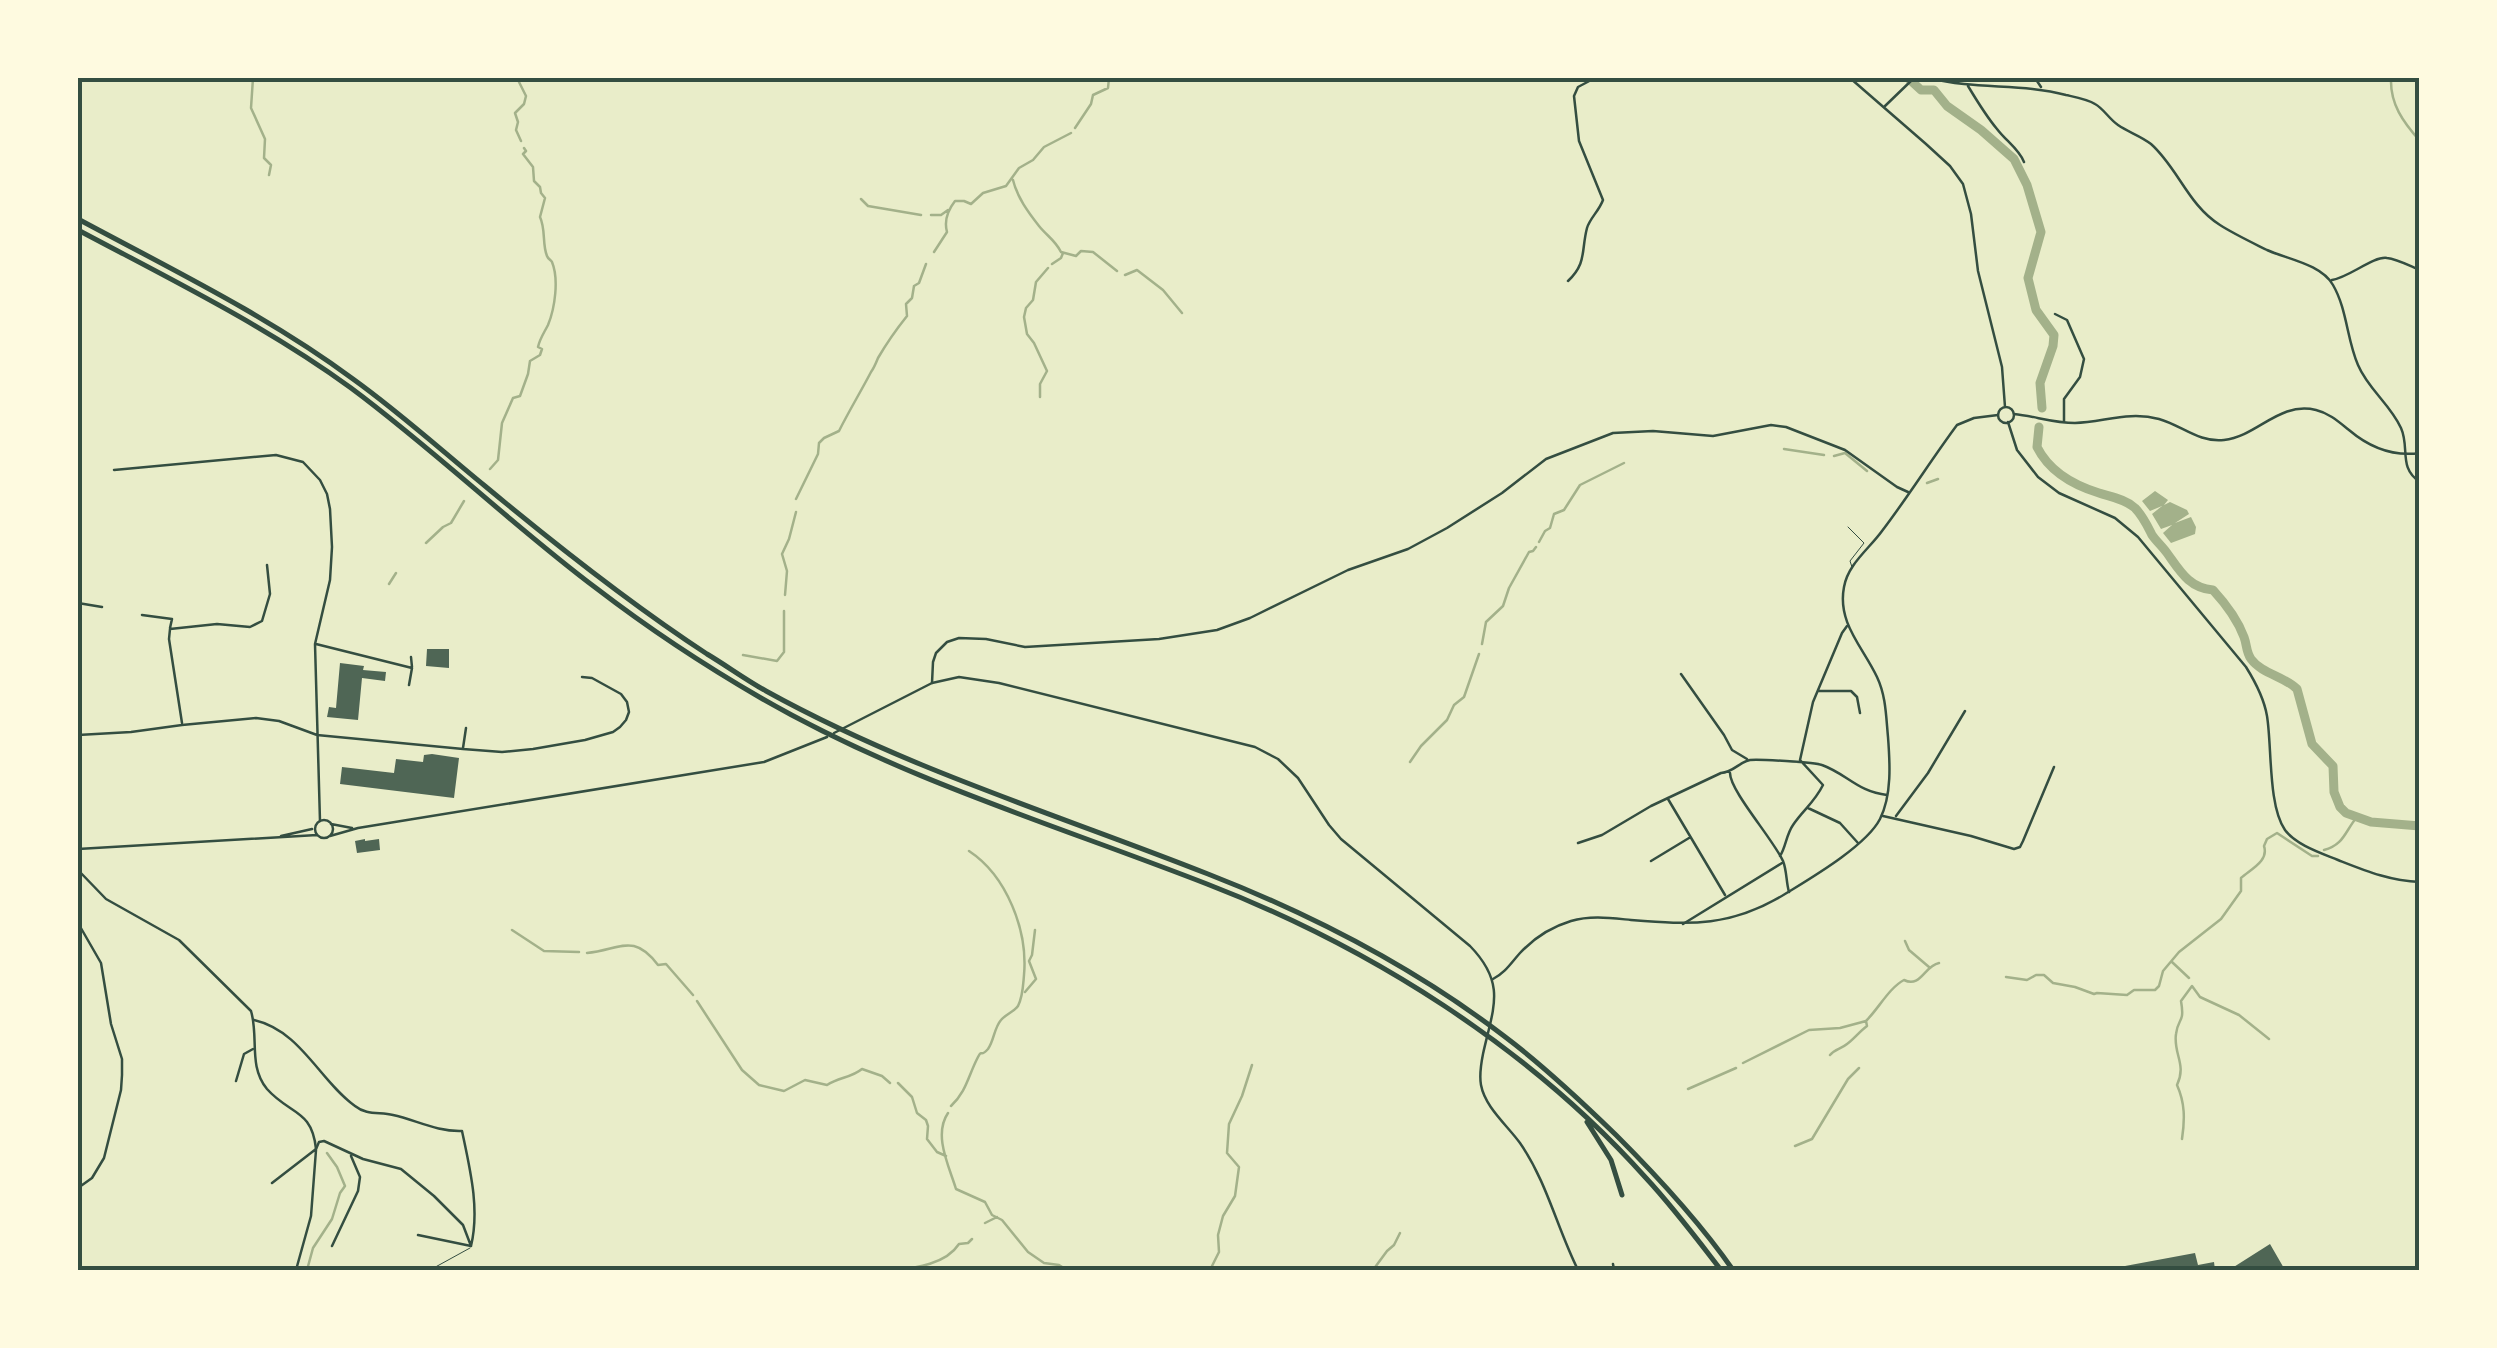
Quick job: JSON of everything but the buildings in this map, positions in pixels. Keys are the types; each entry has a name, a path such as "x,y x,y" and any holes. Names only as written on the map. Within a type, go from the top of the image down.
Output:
{"highway":[{"path":"78,219 288,334 352,377 601,580 764,690 948,777 1246,890 1352,940 1428,982 1504,1035 1564,1084 1653,1172 1734,1270"},
{"path":"79,230 276,338 346,385 595,588 760,697 843,742 944,786 1208,884 1296,921 1424,991 1458,1013 1587,1119 1645,1176 1721,1270"},
{"path":"1587,1119 1611,1160 1622,1196"}],"street":[{"path":"1568,281 1582,264 1587,225 1603,200 1581,150 1574,96 1578,87 1595,78"},
{"path":"1850,78 1950,166 1964,184 1978,271 2002,367 2005,407"},
{"path":"1885,106 1914,78"},
{"path":"1930,78 1967,85 2042,89 2096,104 2116,124 2150,143 2206,215 2331,280 2357,365 2368,386 2395,417 2403,433 2404,463 2420,482"},
{"path":"1958,78 1960,84"},
{"path":"2035,78 2042,89"},
{"path":"1967,85 2024,162"},
{"path":"2331,280 2346,277 2386,257 2420,270"},
{"path":"2055,314 2067,320 2084,359 2080,377 2064,399 2064,422"},
{"path":"1998,415 2001,409 2011,408 2014,414 2008,422"},
{"path":"2014,414 2064,422 2091,422 2126,414 2144,416 2171,422 2205,439 2221,441 2239,437 2275,416 2301,408 2326,414 2373,447 2405,455 2420,453"},
{"path":"1998,415 2008,422"},
{"path":"1493,979 1502,975 1536,938 1572,921 1593,917 1683,924 1711,922 1760,908 1859,844 1873,830 1882,816 1887,794 1885,704 1879,680 1847,626 1842,602 1844,585 1852,568 1957,426 1974,418 1998,415"},
{"path":"2008,422 2017,450 2038,477 2059,493 2115,518 2138,537 2257,684 2264,703 2280,819 2286,830 2298,842 2383,877 2420,882"},
{"path":"932,684 936,653 959,638 986,638 1025,647 1159,639 1217,630 1348,570 1408,548 1488,502 1546,459 1613,433 1713,436 1771,425 1786,427 1845,450 1908,492"},
{"path":"114,470 276,454 303,462 327,494 332,547 330,580 315,644 320,821 315,828 270,838"},
{"path":"170,629 217,624 250,627 262,621 270,594 267,565"},
{"path":"78,603 102,607"},
{"path":"142,614 172,620 169,639 182,725"},
{"path":"1800,760 1812,702 1847,626"},
{"path":"315,644 412,668"},
{"path":"409,685 411,657"},
{"path":"1681,674 1732,750 1748,760 1800,760 1823,765 1864,790 1887,794"},
{"path":"78,735 256,718 278,721 316,735 462,750 533,749 585,740 620,727 629,712 627,702 592,678 582,677"},
{"path":"78,849 323,838 358,828 746,766 814,743 932,684 959,677 999,683 1216,736 1278,759 1298,778 1335,833 1470,946 1486,965 1496,994 1480,1069 1484,1092 1534,1164 1578,1270"},
{"path":"1818,690 1851,691 1858,697 1860,712"},
{"path":"1895,818 1928,773 1964,711"},
{"path":"462,750 466,728"},
{"path":"1578,843 1602,835 1748,760"},
{"path":"1780,856 1784,854 1788,833 1814,803 1823,785 1800,760"},
{"path":"1882,816 2014,849 2023,841 2054,767"},
{"path":"1731,772 1731,784 1783,862 1789,892"},
{"path":"1668,799 1726,896"},
{"path":"1808,808 1840,823 1859,844"},
{"path":"320,821 358,828"},
{"path":"330,836 331,824"},
{"path":"315,828 317,836"},
{"path":"1651,861 1690,837"},
{"path":"1683,924 1783,862"},
{"path":"78,870 106,899 179,940 251,1011 255,1064 265,1086 313,1127 316,1148 311,1216 296,1270"},
{"path":"78,923 101,963 111,1024 122,1060 121,1090 100,1169 78,1188"},
{"path":"254,1020 285,1034 353,1106 366,1113 390,1114 425,1126 462,1132 473,1186 475,1226 471,1246"},
{"path":"236,1081 244,1054 253,1049"},
{"path":"272,1182 324,1141 401,1169 463,1225 471,1246"},
{"path":"332,1246 358,1190 360,1176 350,1153"},
{"path":"418,1236 471,1246"},
{"path":"1614,1264 1614,1270"}],"lane":[{"path":"1848,527 1864,543 1850,561 1852,568"},
{"path":"430,1270 471,1246"}],"shaded area":[{"path":"2155,491 2168,500 2164,505 2170,502 2187,510 2189,514 2175,523 2191,517 2195,534 2171,543 2163,533 2172,525 2161,529 2152,514 2162,506 2150,511 2142,501"}],"waterway":[{"path":"253,78 251,108 265,139 264,158 271,165 269,175"},
{"path":"517,78 526,96 515,113 521,141"},
{"path":"1075,128 1093,95 1108,88 1109,78"},
{"path":"1908,78 1921,90 1934,90 1947,106 2014,159 2027,185 2041,232 2028,278 2036,310 2054,335 2040,383 2042,408"},
{"path":"2391,78 2399,112 2420,141"},
{"path":"934,252 947,232 947,216 955,201 971,204 983,193 1006,186 1019,168 1044,147 1071,133"},
{"path":"490,469 498,460 502,423 513,398 520,396 530,361 540,355 542,349 538,347 555,294 554,269 547,257 540,217 545,198 534,181 533,167 523,154 524,148"},
{"path":"1013,180 1027,210 1061,252 1076,256 1081,251 1093,252 1117,271"},
{"path":"861,199 868,206 921,215"},
{"path":"931,215 948,210"},
{"path":"1052,264 1063,253"},
{"path":"796,499 818,454 819,443 839,431 878,358 907,316 906,304 926,264"},
{"path":"1040,397 1040,384 1047,371 1027,334 1024,317 1036,282 1048,268"},
{"path":"1125,275 1137,270 1163,290 1182,313"},
{"path":"2039,427 2037,447 2048,463 2071,481 2135,508 2186,578 2213,590 2222,601 2235,619 2251,659 2297,689 2312,744 2333,766 2334,792 2340,807 2371,822 2420,826"},
{"path":"1784,449 1824,455"},
{"path":"1834,456 1845,453 1867,471"},
{"path":"1539,542 1550,528 1554,514 1564,510 1580,485 1624,463"},
{"path":"1927,483 1938,479"},
{"path":"426,543 451,523 464,501"},
{"path":"785,595 787,571 782,554 796,512"},
{"path":"1482,644 1486,622 1503,606 1529,552 1536,547"},
{"path":"389,584 396,573"},
{"path":"743,655 777,661 784,652 784,611"},
{"path":"1410,762 1464,697 1479,654"},
{"path":"2324,850 2340,841 2357,817"},
{"path":"2006,977 2027,980 2044,975 2053,983 2094,994 2127,995 2134,990 2155,990 2163,971 2179,952 2221,919 2241,891 2241,878 2262,860 2267,839 2277,833 2318,856"},
{"path":"951,1106 979,1056 990,1046 999,1023 1018,1006 1024,975 1022,941 1012,906 994,875 969,851"},
{"path":"512,930 544,951 579,952"},
{"path":"1025,992 1036,979 1029,961 1035,930"},
{"path":"1905,941 1909,950 1929,967"},
{"path":"587,953 626,946 641,949 658,965 666,964 693,995"},
{"path":"2172,962 2189,978"},
{"path":"1830,1055 1867,1026 1866,1021 1899,984 1919,979 1939,963"},
{"path":"2182,1139 2184,1111 2177,1085 2181,1071 2176,1034 2182,1017 2181,1001 2192,986 2200,997 2239,1015 2269,1039"},
{"path":"697,1001 742,1070 759,1085 784,1091 805,1080 827,1085 862,1069 890,1083"},
{"path":"1743,1063 1809,1030 1866,1021"},
{"path":"1210,1270 1219,1252 1223,1216 1235,1196 1239,1167 1227,1153 1229,1124 1252,1065"},
{"path":"1688,1089 1736,1068"},
{"path":"1795,1146 1812,1139 1848,1079 1859,1068"},
{"path":"898,1083 926,1120 927,1139 937,1152 946,1156"},
{"path":"948,1113 942,1141 956,1189 985,1202 992,1215 1002,1220 1028,1252 1044,1263 1067,1270"},
{"path":"307,1270 313,1248 332,1219 345,1186 327,1153"},
{"path":"985,1223 997,1217"},
{"path":"1373,1270 1400,1233"},
{"path":"894,1270 939,1260 972,1239"}]}
